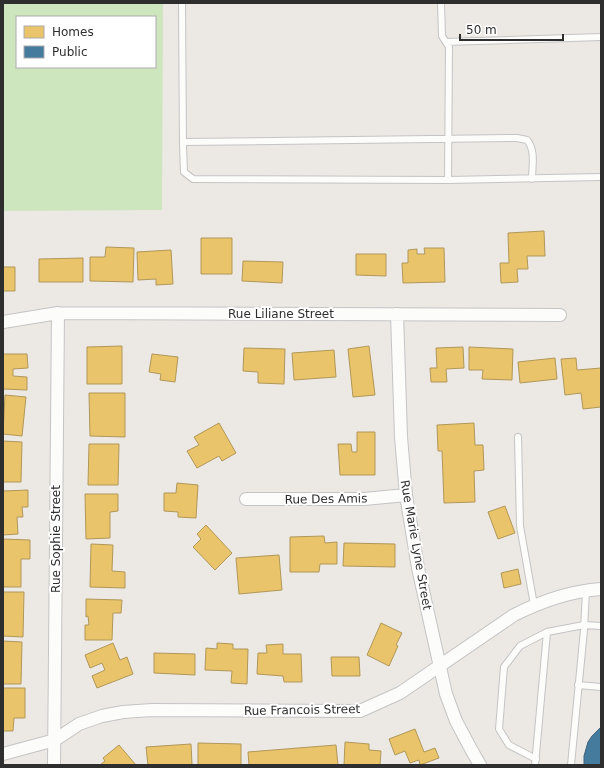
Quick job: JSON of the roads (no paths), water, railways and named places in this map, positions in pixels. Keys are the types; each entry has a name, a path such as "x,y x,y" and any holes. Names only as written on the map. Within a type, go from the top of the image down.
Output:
{"street":[{"name":"Rue Liliane Street","path":"3,322 58,313 560,315"},
{"name":"Rue Sophie Street","path":"54,765 58,313"},
{"name":"Rue Marie Lyne Street","path":"397,314 401,437 406,495 418,568 446,694 456,721 480,765"},
{"name":"Rue Des Amis","path":"246,499 364,500 406,495"},
{"name":"Rue Francois Street","path":"3,754 55,740 79,724 102,716 123,712 152,710 360,711 400,693 514,615 534,605 554,598 601,589"}],"lane":[{"path":"182,3 184,172 193,179 448,180 601,177"},
{"path":"441,3 442,36 449,46 448,180"},
{"path":"446,42 601,37"},
{"path":"183,142 518,138 527,140 531,145 533,151 532,179"},
{"path":"518,437 520,526 534,605"},
{"path":"571,765 586,591"},
{"path":"548,632 535,762 509,745 499,729 504,667 520,646 548,632 584,625 601,626"},
{"path":"578,685 601,687"}]}
